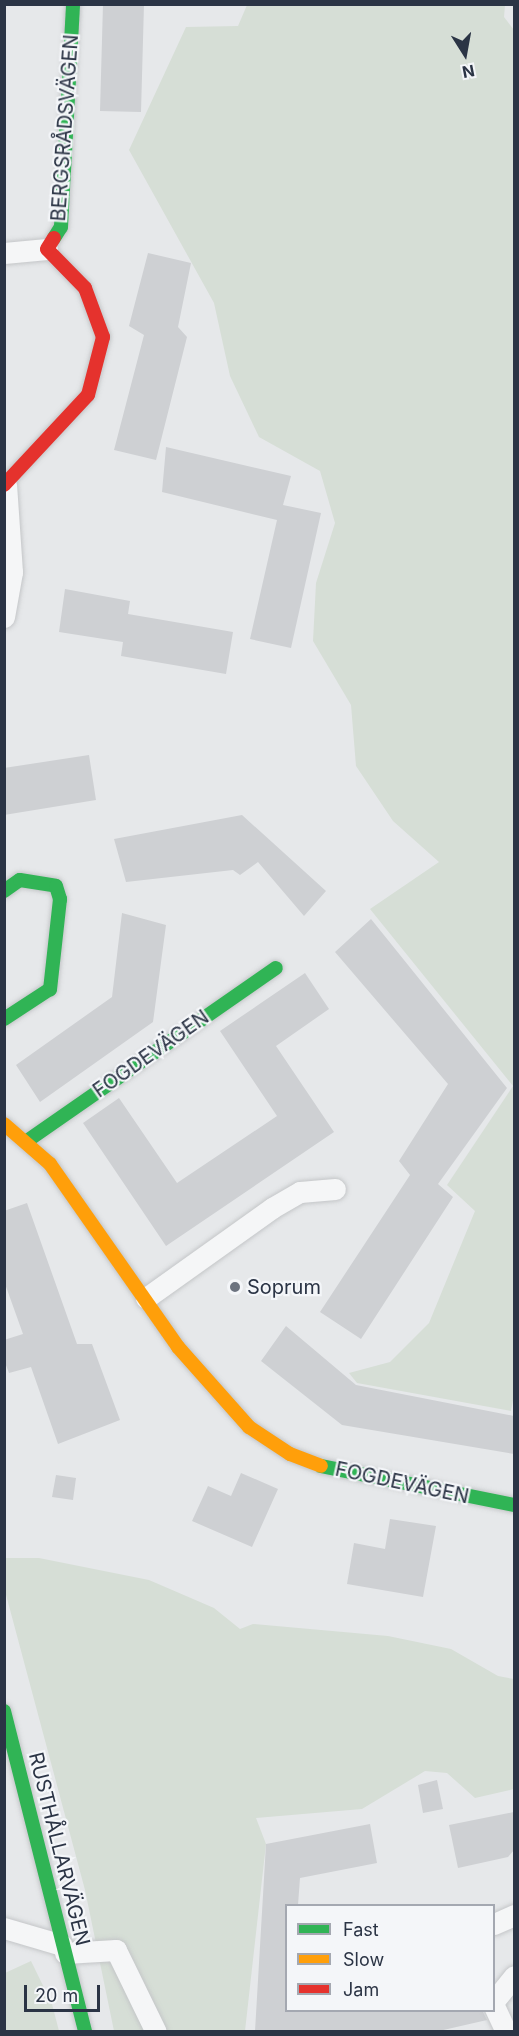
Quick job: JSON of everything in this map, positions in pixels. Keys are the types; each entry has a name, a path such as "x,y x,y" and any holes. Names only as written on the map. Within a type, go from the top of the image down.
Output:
{"street":[{"name":"BERGSRÅDSVÄGEN","path":"4,617 12,572 5,485 88,395 103,337 85,288 47,249 61,227 73,4"},
{"path":"4,253 47,249"},
{"path":"4,891 20,880 56,886 60,900 51,989 4,1019"},
{"name":"FOGDEVÄGEN","path":"27,1141 276,968"},
{"name":"FOGDEVÄGEN","path":"4,1124 27,1141 50,1164 216,1392 249,1426 290,1454 383,1483 514,1505"},
{"path":"146,1298 272,1208 300,1192 335,1189"},
{"name":"RUSTHÅLLARVÄGEN","path":"4,1711 85,2031"},
{"path":"495,1923 514,1915"},
{"path":"4,1928 64,1949 116,1950 156,2031"},
{"path":"495,2000 514,1976"},
{"path":"495,2008 506,2031"}],"shaded area":[{"path":"247,5 505,5 504,17 514,30 514,1395 511,1411 357,1383 349,1373 390,1362 429,1323 475,1211 447,1185 513,1086 370,909 439,862 393,821 356,766 351,705 313,641 316,583 335,523 320,471 259,437 230,376 214,303 129,150 186,27 238,26"},
{"path":"4,1558 39,1558 149,1580 214,1608 240,1629 253,1624 388,1636 451,1649 498,1676 514,1679 514,1789 475,1798 447,1773 425,1771 362,1809 256,1818 266,1844 245,2031 114,2031 85,1890 5,1591"},
{"path":"31,1961 52,2004 59,2031 5,2031 5,1973"}],"building":[{"path":"103,4 144,4 141,112 100,111"},
{"path":"148,253 191,263 178,327 187,337 156,460 114,450 144,335 129,326"},
{"path":"166,447 291,476 283,505 321,513 291,648 250,639 277,520 162,492"},
{"path":"65,589 130,601 128,614 233,632 226,674 121,656 123,642 59,632"},
{"path":"89,755 96,800 4,815 4,768"},
{"path":"242,815 326,891 304,916 258,862 240,875 233,870 126,882 114,839"},
{"path":"122,913 166,925 153,1022 40,1102 16,1065 112,997"},
{"path":"371,919 507,1088 438,1184 453,1197 361,1339 320,1312 410,1175 399,1161 448,1084 335,952"},
{"path":"305,973 329,1009 276,1046 334,1132 166,1246 83,1123 119,1098 177,1183 277,1116 220,1031"},
{"path":"27,1203 77,1344 92,1344 120,1420 58,1444 31,1367 9,1373 4,1360 4,1340 23,1334 4,1281 4,1211"},
{"path":"286,1326 356,1385 514,1416 514,1454 342,1425 261,1361"},
{"path":"241,1473 278,1489 252,1547 192,1521 208,1486 231,1496"},
{"path":"56,1475 76,1478 73,1500 52,1497"},
{"path":"390,1519 436,1526 423,1597 347,1584 354,1543 385,1549"},
{"path":"437,1780 443,1809 423,1813 418,1785"},
{"path":"514,1812 514,1850 508,1857 458,1868 449,1825"},
{"path":"370,1824 377,1863 300,1878 298,1904 285,1904 285,2012 483,2012 487,2020 439,2031 255,2031 266,1844"}],"traffic: fast":[{"path":"54,238 61,227 73,4"},
{"path":"4,891 20,880 56,886 60,899 50,989 4,1019"},
{"path":"27,1141 276,968"},
{"path":"321,1466 514,1505"},
{"path":"4,1711 85,2032"}],"traffic: slow":[{"path":"4,1124 50,1164 178,1347 249,1427 290,1454 321,1466"}],"traffic: jam":[{"path":"4,485 88,395 103,337 85,288 47,249 54,238"}],"place":[{"name":"Soprum","path":"235,1287"}]}
